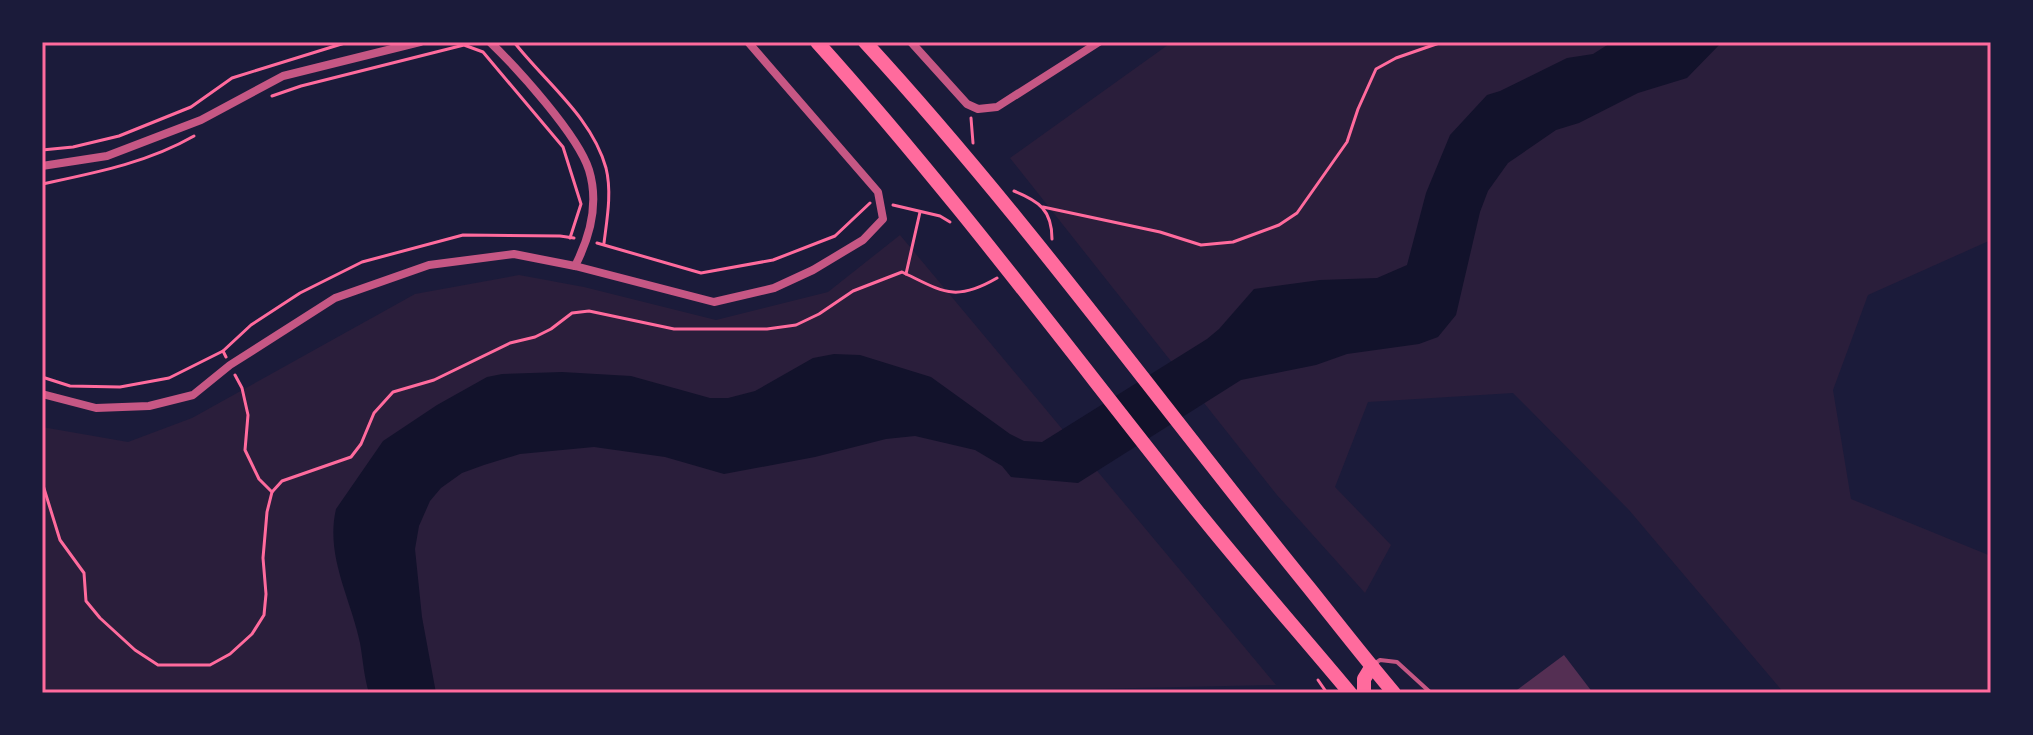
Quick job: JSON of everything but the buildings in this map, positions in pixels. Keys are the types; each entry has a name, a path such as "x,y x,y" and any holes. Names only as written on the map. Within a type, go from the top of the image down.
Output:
{"highway":[{"path":"817,42 886,119 1200,514 1350,693"},
{"path":"865,42 1030,236 1231,493 1394,693"},
{"path":"1364,693 1364,679 1372,666"}],"street":[{"path":"42,166 107,156 201,120 283,76 420,42"},
{"path":"490,42 511,62 568,133 589,169 593,211 588,241 575,266"},
{"path":"42,394 96,408 149,406 193,395 230,365 335,298 429,265 514,254 575,266 714,302 774,288 813,270 863,240 883,219 878,192 748,42"},
{"path":"911,42 951,88 970,107 978,109 997,107 1099,42"}],"lane":[{"path":"1372,666 1380,660 1397,662 1431,693"}],"path":[{"path":"42,150 73,147 119,136 191,107 232,78 348,42"},
{"path":"1043,207 1160,232 1201,245 1233,242 1279,225 1297,213 1347,142 1376,69 1396,58 1442,42"},
{"path":"267,98 301,86 464,45 483,52 563,147 581,204 570,238"},
{"path":"970,107 974,145"},
{"path":"42,184 112,170 177,146 203,131"},
{"path":"1009,189 1037,200 1043,207 1052,238 1042,246"},
{"path":"880,202 940,216 952,223"},
{"path":"906,274 920,212"},
{"path":"42,482 60,540 84,573 86,601 100,618 135,650 158,665 210,665 230,654 252,634 264,615 263,558 272,492 282,481 351,457 361,444 374,413 393,392 434,380 510,343 535,337 572,313 589,311 674,329 767,329 796,325 853,291 902,272 951,294 982,286 1004,265"},
{"path":"42,377 70,386 120,387 169,378 223,351"},
{"path":"230,365 242,388 248,415 245,450 259,479 272,492"}],"shaded area":[{"path":"1172,42 1991,42 1991,240 1868,295 1833,390 1851,499 1991,556 1991,693 1784,693 1629,510 1513,393 1368,402 1335,487 1391,545 1365,593 1277,495 1010,158"},
{"path":"1612,42 1722,42 1687,78 1638,93 1579,123 1556,130 1508,163 1488,191 1480,212 1456,315 1438,337 1419,344 1347,354 1316,365 1241,380 1078,483 1011,477 1002,466 975,450 915,436 886,439 815,457 724,474 665,457 594,447 520,454 484,465 462,473 441,488 430,501 419,526 415,549 422,617 436,693 369,693 360,643 336,560 336,509 383,441 487,377 562,372 631,376 710,398 728,398 755,391 813,358 834,354 860,355 931,377 1010,434 1024,441 1042,442 1207,339 1254,289 1320,280 1377,278 1407,265 1426,193 1450,135 1487,95 1567,58 1593,54"},
{"path":"900,235 1276,685 1045,690 1042,693 42,693 42,427 128,442 192,418 415,294 519,275 584,287 716,320 828,292"}]}
